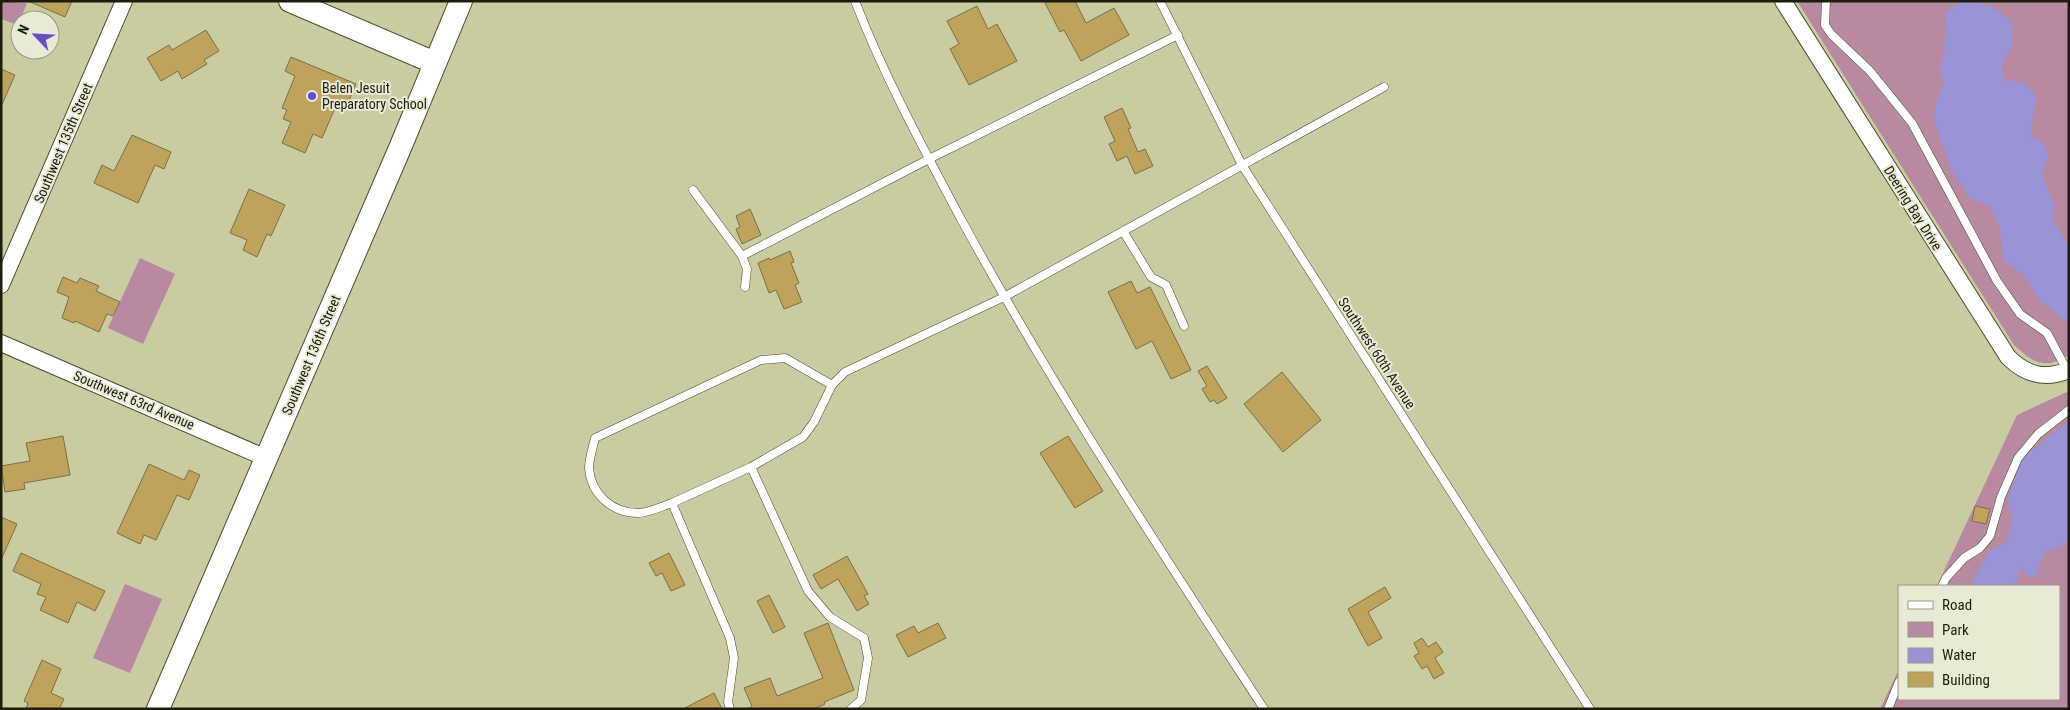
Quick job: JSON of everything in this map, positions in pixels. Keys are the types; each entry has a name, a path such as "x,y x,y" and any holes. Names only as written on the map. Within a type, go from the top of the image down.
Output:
{"main road":[{"name":"Southwest 136th Street","path":"158,709 396,157 461,1"},
{"path":"300,3 435,63"}],"street":[{"name":"Southwest 135th Street","path":"1,285 124,1"},
{"name":"Deering Bay Drive","path":"1783,1 2008,357 2022,368 2037,375 2053,375 2068,372"},
{"name":"Southwest 63rd Avenue","path":"1,343 266,458"}],"lane":[{"path":"855,1 864,25 929,159 1004,298 1146,529 1264,709"},
{"name":"Southwest 60th Avenue","path":"1160,1 1242,165 1590,709"},
{"path":"1826,1 1825,25 1830,34 1870,71 1912,123 1998,282 2020,314 2047,333 2068,372"},
{"path":"742,256 929,159 1178,35"},
{"path":"832,385 785,358 761,360 595,438 589,467 593,486 605,502 621,511 640,513 672,503 751,466 803,437 818,414 832,385 846,372 1004,298 1384,87"},
{"path":"693,190 742,256 747,269 745,287"},
{"path":"1123,231 1151,277 1166,285 1184,326"},
{"path":"1942,585 1946,578 1964,558 1980,548 1990,536 2001,497 2018,458 2038,434 2069,410"},
{"path":"751,466 808,591 830,617 864,638 868,658 861,700 851,709"},
{"path":"672,503 730,638 734,658 728,702 730,709"},
{"path":"1888,709 1898,684"}],"green space":[{"path":"1,1 27,3 24,10 10,10 10,22 1,19"},
{"path":"1797,1 2069,1 2069,355 2053,362 2040,362 2034,360 2014,345"},
{"path":"140,258 175,274 143,344 108,328"},
{"path":"2069,391 2069,709 1880,709 1898,671 1898,700 2060,700 2060,585 1937,585 2017,415"},
{"path":"125,584 162,599 130,673 93,658"}],"water":[{"path":"1966,1 1979,2 1990,6 2011,21 2013,43 2003,62 2003,75 2006,80 2022,82 2036,95 2031,136 2045,145 2049,152 2042,175 2055,208 2052,218 2069,247 2069,324 2038,298 2026,278 2004,260 1999,226 1991,207 1970,198 1951,169 1934,120 1936,102 1944,83 1940,68 1944,53 1946,14 1957,4"},
{"path":"2069,421 2069,537 2061,547 2047,551 2040,560 2039,570 2034,578 2026,574 2022,566 2015,584 1971,585 1988,553 2007,541 2012,519 2007,500 2023,457"}],"building":[{"path":"28,1 72,1 65,17 60,15 60,10 49,10"},
{"path":"1044,1 1075,1 1086,23 1114,8 1129,35 1081,61 1064,30 1060,32"},
{"path":"977,6 988,29 997,24 1017,61 969,85 950,49 959,44 947,21"},
{"path":"206,30 219,51 204,60 207,64 182,79 178,71 161,81 147,58 169,45 172,50"},
{"path":"291,57 356,84 348,103 339,99 322,138 313,134 305,153 282,143 291,122 283,119 287,110 282,108 295,76 285,71"},
{"path":"1,69 15,75 1,107"},
{"path":"1122,108 1131,128 1128,129 1138,152 1145,149 1153,166 1135,174 1127,156 1117,161 1109,144 1115,141 1104,117"},
{"path":"132,135 171,152 164,169 155,165 138,203 94,183 102,165 114,171"},
{"path":"249,189 285,205 271,236 267,234 257,257 243,250 247,240 230,233"},
{"path":"750,209 761,235 742,244 736,229 740,227 736,216"},
{"path":"790,251 794,262 791,263 799,283 795,285 802,302 784,309 776,290 769,293 758,263"},
{"path":"63,277 77,283 80,278 99,286 96,291 120,302 113,316 107,314 99,332 75,321 74,323 62,318 69,297 57,292"},
{"path":"1131,281 1137,293 1150,287 1191,370 1171,379 1152,341 1136,349 1108,292"},
{"path":"1207,366 1227,398 1217,404 1214,400 1210,402 1202,389 1207,386 1198,371"},
{"path":"1282,372 1321,420 1283,452 1244,404"},
{"path":"63,436 70,475 24,483 25,489 5,492 1,466 30,461 26,443"},
{"path":"1068,436 1103,491 1075,508 1040,453"},
{"path":"149,464 184,480 189,470 200,475 189,500 177,495 156,540 144,535 140,544 117,533"},
{"path":"1975,506 1990,509 1986,524 1972,521"},
{"path":"1,517 17,524 1,560"},
{"path":"21,553 105,591 95,611 77,602 68,623 40,610 46,597 37,594 41,584 13,571"},
{"path":"669,553 685,585 671,591 662,573 656,576 649,563"},
{"path":"847,556 868,594 864,596 869,604 857,611 838,579 821,589 813,575"},
{"path":"1385,587 1391,598 1368,612 1382,638 1368,646 1348,609"},
{"path":"769,595 785,627 773,633 757,601"},
{"path":"828,623 854,690 824,702 825,704 814,709 748,709 752,706 744,688 770,678 777,696 823,678 804,633"},
{"path":"938,623 946,638 908,657 896,635 914,626 918,633"},
{"path":"1422,638 1428,647 1436,642 1443,652 1435,658 1444,673 1434,679 1427,666 1422,669 1414,656 1419,653 1414,643"},
{"path":"42,660 61,669 51,693 64,699 59,709 26,709 28,703 24,701"},
{"path":"714,693 722,709 683,709"}],"place":[{"name":"Belen Jesuit Preparatory School","path":"312,96"}]}
